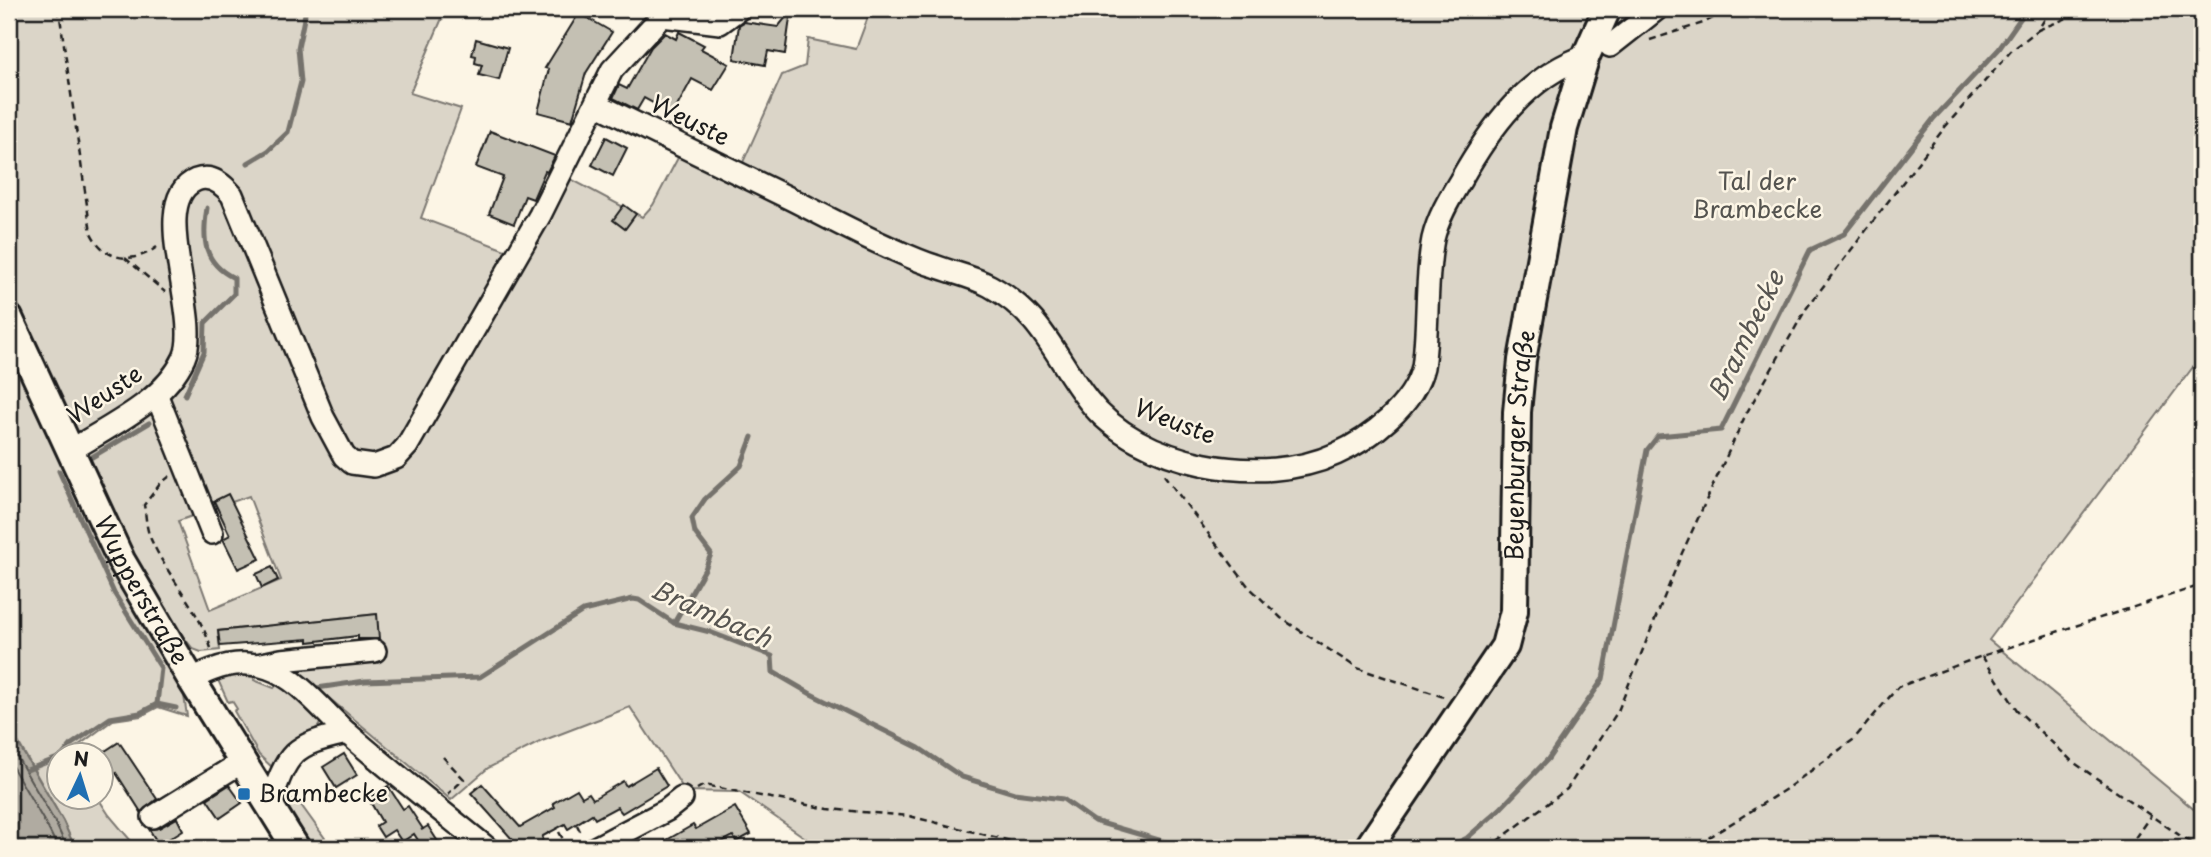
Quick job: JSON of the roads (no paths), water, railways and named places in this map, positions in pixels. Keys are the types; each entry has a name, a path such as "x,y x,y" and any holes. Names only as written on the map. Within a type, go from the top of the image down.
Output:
{"main road":[{"name":"Beyenburger Straße","path":"1368,848 1505,646 1514,611 1517,412 1521,372 1564,128 1598,51 1607,9"},
{"name":"Wupperstraße","path":"9,318 121,560 296,848"}],"street":[{"path":"665,11 720,23 739,9"},
{"name":"Weuste","path":"596,104 885,246 984,283 1006,295 1034,318 1088,400 1102,416 1119,431 1135,440 1213,466 1276,470 1308,465 1341,452 1382,424 1407,401 1418,384 1423,367 1434,237 1452,195 1480,145 1507,112 1553,70 1598,51 1657,9"},
{"name":"Weuste","path":"70,451 157,396 186,356 189,335 175,231 178,197 187,184 200,178 212,179 222,184 232,195 332,436 344,456 352,463 374,466 396,458 407,446 540,215 612,70 665,11"},
{"path":"157,396 212,533"},
{"path":"257,665 281,660 375,652"},
{"path":"191,679 216,667 237,663 270,669 289,680 347,733 487,848"},
{"path":"269,806 279,778 298,748 314,740 347,733"},
{"path":"153,817 242,762"},
{"path":"595,848 667,810 682,797"}],"water":[{"path":"9,728 46,792 46,812 58,812 75,848 20,848 9,824"}],"waterway":[{"path":"248,163 268,151 288,132 301,82 298,48 306,9"},
{"name":"Brambecke","path":"1447,848 1467,838 1500,809 1548,759 1603,679 1647,450 1658,436 1721,430 1810,250 1844,234 1934,118 1999,49 2027,9"},
{"path":"185,395 204,352 205,323 234,294 234,278 216,265 207,249 207,208"},
{"path":"92,457 149,423"},
{"path":"674,623 711,554 695,533 692,518 705,499 741,466 752,437"},
{"path":"59,471 114,593 161,668 157,704"},
{"name":"Brambach","path":"317,688 365,681 480,677 583,611 633,599 639,600 674,623 710,632 772,656 773,672 919,748 962,777 1014,793 1063,799 1094,821 1186,848"},
{"name":"Brambach","path":"75,742 110,718 140,713 157,704 176,708"},
{"name":"Brambach","path":"27,770 46,763"}],"place":[{"name":"Brambecke","path":"244,794"}],"park label":[{"name":"Tal der Brambecke","path":"1757,196"}]}
